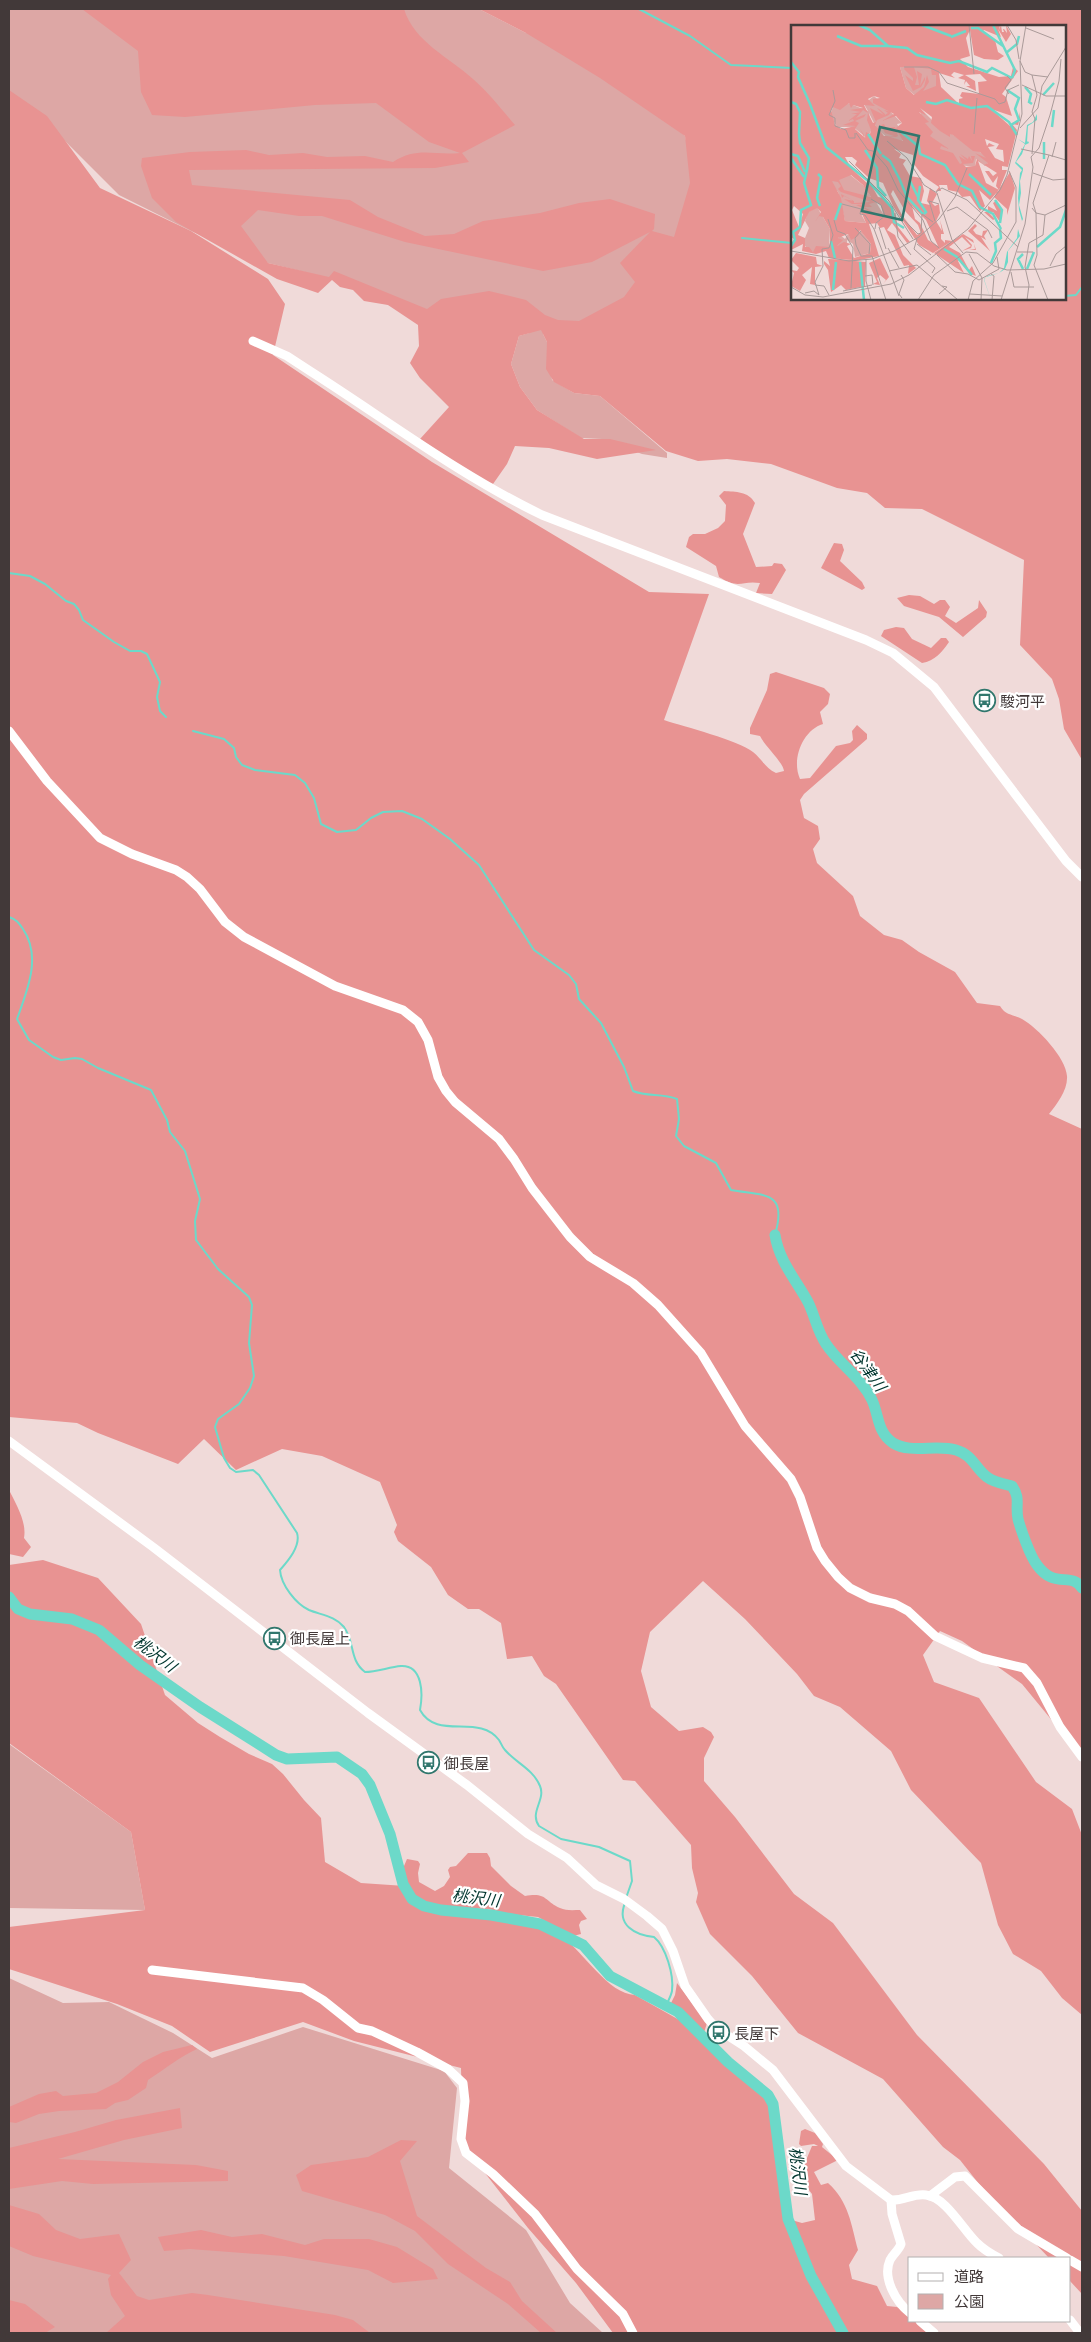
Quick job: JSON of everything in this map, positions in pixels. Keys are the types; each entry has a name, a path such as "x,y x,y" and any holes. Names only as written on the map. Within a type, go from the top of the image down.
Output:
{"street":[{"path":"253,341 287,356 310,370 500,495 542,515 866,640 893,653 934,687 1066,861 1082,877"},
{"path":"9,731 47,781 100,838 114,846 176,870 187,877 200,889 225,922 244,937 335,986 403,1010 418,1022 428,1040 438,1077 446,1091 455,1102 499,1139 514,1158 532,1188 570,1237 590,1257 633,1283 658,1305 701,1353 745,1426 791,1479 800,1497 817,1548 838,1576 850,1588 870,1598 895,1604 908,1611 935,1636 982,1658 1024,1668 1037,1683 1060,1728 1082,1757"},
{"path":"9,1441 149,1544 368,1713 467,1785 520,1828 567,1858 596,1885 627,1900 662,1929 673,1951 685,1986 708,2019 716,2028 744,2046 773,2070 846,2166 891,2200 899,2201 924,2194 930,2196 947,2208 977,2243 998,2257"},
{"path":"152,1970 303,1988 323,2000 358,2028 372,2031 448,2069 463,2083 465,2101 461,2139 466,2153 493,2174 535,2214 577,2269 622,2314 633,2333"},
{"path":"930,2196 955,2177 965,2176 1018,2229 1065,2257"},
{"path":"891,2200 892,2214 902,2244 889,2263 888,2278 898,2299 908,2311"},
{"path":"1071,2261 1082,2267"},
{"path":"1071,2321 1080,2333"},
{"path":"921,2322 934,2333"}],"green space":[{"path":"9,9 479,9 526,33 582,34 685,136 698,191 653,306 589,336 543,334 547,342 552,380 574,393 600,396 667,453 667,458 642,454 602,439 581,438 537,410 520,387 511,364 519,336 529,333 431,325 333,279 268,263 191,231 119,195 47,123 9,102"},
{"path":"9,1744 131,1832 145,1910 9,1908"},
{"path":"9,1978 63,2003 109,2002 173,2033 212,2058 303,2027 444,2071 457,2088 449,2168 526,2230 570,2303 603,2333 9,2333"}],"shaded area":[{"path":"82,9 404,9 409,21 424,40 479,84 515,125 462,153 469,162 435,168 189,170 192,185 350,200 378,217 425,236 454,234 483,221 540,213 579,203 610,199 655,214 654,229 652,231 674,237 690,183 685,136 600,78 526,33 479,9 1082,9 1082,760 1064,729 1059,699 1052,679 1020,645 1024,560 922,509 885,508 867,493 837,488 771,464 727,459 698,461 666,451 600,396 574,393 554,382 546,369 547,342 541,330 519,336 511,364 520,387 537,410 584,439 610,439 656,450 597,459 549,448 515,446 507,464 493,484 465,474 420,439 449,407 420,378 410,363 419,346 418,325 388,305 364,301 353,290 340,287 332,280 318,293 277,279 176,222 152,198 141,166 142,158 190,152 246,150 269,155 303,153 327,157 365,156 393,162 410,154 460,153 429,142 376,103 315,105 185,117 152,115 141,92 138,51","holes":["258,210 299,216 322,216 405,242 543,271 592,262 650,232 620,263 635,282 624,297 579,321 558,320 545,315 526,300 489,291 441,299 427,309 334,271 329,277 268,263 241,226"]},
{"path":"9,90 47,116 100,188 191,231 268,279 285,304 273,355 432,462 649,592 709,594 664,720 724,738 746,747 769,769 776,773 784,771 781,763 760,736 750,734 750,728 767,690 770,674 776,672 824,688 830,694 828,704 820,712 823,724 810,732 798,754 797,763 800,779 810,778 836,746 850,743 853,740 852,731 857,725 867,734 867,739 804,794 800,800 804,818 818,826 820,839 813,849 817,863 853,896 860,916 884,935 902,940 955,972 977,1003 1000,1006 1007,1013 1019,1017 1028,1023 1043,1036 1062,1061 1067,1076 1066,1086 1049,1114 1082,1129 1082,1757 1022,1684 962,1641 940,1631 923,1655 934,1682 979,1698 1036,1782 1072,1809 1082,1835 1082,2015 1062,1998 1041,1971 1013,1954 998,1925 981,1863 911,1790 891,1751 840,1707 814,1696 797,1674 745,1619 703,1581 650,1632 641,1671 651,1707 679,1731 703,1727 711,1732 714,1737 704,1758 704,1781 735,1817 794,1894 833,1923 917,2035 1044,2164 1082,2211 1082,2294 1071,2282 1071,2257 1048,2257 979,2184 960,2160 943,2147 883,2079 798,2033 752,1976 710,1934 696,1902 698,1893 692,1868 691,1845 635,1781 623,1780 556,1684 544,1676 532,1656 507,1659 501,1623 479,1609 468,1609 448,1595 431,1567 398,1541 394,1532 397,1525 380,1482 322,1456 282,1449 236,1470 204,1439 178,1464 77,1423 9,1417"},
{"path":"724,491 745,494 755,503 743,534 756,567 772,566 774,563 782,564 786,570 772,594 756,593 760,583 736,584 726,581 719,577 716,566 686,547 689,537 693,534 705,534 718,528 725,521 726,505 719,496"},
{"path":"834,543 842,544 844,550 840,561 862,582 865,588 862,590 821,568"},
{"path":"909,595 920,596 934,604 940,600 945,600 950,607 945,616 956,623 978,608 979,600 987,612 986,617 963,637 939,617 904,606 897,598"},
{"path":"896,627 904,628 912,639 931,648 941,638 946,638 949,642 941,653 922,663 881,636 884,630"},
{"path":"9,1490 22,1519 25,1532 24,1538 31,1547 23,1557 9,1554"},
{"path":"43,1560 98,1578 141,1624 165,1695 198,1723 249,1754 272,1764 321,1818 325,1862 361,1883 405,1886 421,1907 482,1914 526,1923 560,1936 615,1988 635,1995 690,2026 769,2095 774,2116 777,2157 788,2219 802,2223 815,2220 812,2194 799,2177 812,2146 818,2146 814,2144 801,2146 799,2144 801,2131 805,2129 815,2133 823,2144 822,2147 838,2160 814,2172 821,2185 828,2183 841,2198 851,2222 858,2250 849,2265 852,2279 877,2286 887,2306 897,2307 908,2315 908,2322 917,2322 930,2333 613,2333 576,2283 528,2228 463,2145 461,2068 354,2041 303,2022 210,2052 172,2026 117,2004 9,1969 9,1927 145,1910 131,1832 9,1743 9,1565"},
{"path":"468,1853 487,1853 491,1866 511,1886 525,1896 542,1896 562,1909 580,1910 587,1919 581,1921 579,1925 581,1934 573,1936 538,1917 509,1914 489,1909 445,1907 422,1901 415,1897 404,1876 404,1866 407,1859 418,1861 420,1864 419,1882 435,1891 444,1886 450,1877 448,1870 450,1867 456,1866"},
{"path":"677,1983 707,2023 703,2036 685,2016 679,2014 677,2009 670,2005 675,1995"},
{"path":"192,2045 197,2049 178,2059 148,2080 146,2088 128,2100 115,2103 106,2109 59,2111 39,2114 16,2123 9,2122 9,2107 39,2094 56,2091 63,2096 96,2093 118,2082 143,2062 163,2052"},
{"path":"180,2108 182,2128 124,2140 58,2159 196,2165 228,2171 228,2181 93,2184 62,2181 9,2189 9,2148 116,2120"},
{"path":"401,2140 417,2141 400,2161 417,2216 486,2268 510,2282 522,2301 557,2333 541,2333 508,2304 448,2264 415,2231 385,2215 302,2191 296,2175 311,2165 368,2157"},
{"path":"9,2205 39,2214 56,2230 80,2239 119,2234 131,2260 119,2273 137,2296 149,2300 192,2293 335,2315 353,2320 370,2333 106,2333 125,2316 111,2295 108,2279 111,2275 33,2256 9,2246"},
{"path":"201,2230 232,2237 262,2234 305,2245 324,2239 369,2239 397,2247 433,2269 438,2279 393,2283 368,2270 284,2256 190,2249 164,2251 158,2237"},
{"path":"9,2300 25,2304 55,2327 45,2333 9,2333"}],"waterway":[{"path":"639,9 690,36 731,65 791,68"},
{"path":"742,238 791,243"},
{"path":"1066,296 1076,295 1082,287"},
{"path":"9,573 30,576 45,584 66,601 74,604 83,620 114,642 130,651 141,651 147,654 160,682 157,697 160,711 166,717"},
{"path":"193,731 224,739 234,748 236,757 242,765 255,770 295,775 305,783 314,798 321,824 337,832 356,830 371,818 383,812 402,811 422,819 450,839 479,865 534,950 569,975 576,984 579,999 601,1023 624,1067 633,1091 677,1099 679,1119 676,1136 684,1146 716,1163 731,1190 763,1195 775,1203 778,1210 775,1235"},
{"path":"9,917 17,921 23,929 29,940 31,951 31,974 17,1019 29,1040 53,1057 61,1060 82,1059 98,1068 151,1090 167,1120 170,1132 185,1151 200,1199 195,1221 196,1240 218,1269 249,1297 252,1305 249,1343 254,1376 250,1388 239,1404 218,1419 215,1427 224,1458 230,1468 236,1472 253,1470 259,1475 297,1533 298,1538 295,1548 290,1558 280,1570 286,1588 294,1599 304,1607 332,1618 344,1627 350,1639 354,1656 365,1672 401,1666 414,1670 420,1682 420,1710 427,1719 437,1724 481,1728 491,1732 509,1755 537,1780 541,1791 536,1816 539,1826 561,1839 599,1847 630,1861 632,1881 626,1898"},
{"name":"谷津川","path":"775,1235 784,1262 808,1302 823,1339 831,1351 868,1392 881,1429 888,1439 893,1443 908,1448 948,1448 962,1452 989,1479 1012,1486 1017,1498 1019,1524 1034,1561 1050,1577 1073,1581 1082,1588"},
{"name":"桃沢川","path":"9,1597 18,1609 30,1614 72,1619 99,1630 140,1665 200,1707 276,1755 287,1759 337,1757 362,1774 370,1785 390,1834 403,1884 412,1899 424,1906 441,1910 491,1915 540,1924 583,1945 610,1976 678,2012 728,2062 768,2095 773,2104 788,2219 811,2276 843,2333"},
{"path":"625,1903 623,1911 625,1923 629,1928 640,1934 654,1937 665,1954 672,1984 672,1993 666,2006"}],"place":[{"name":"駿河平","path":"984,701"},
{"name":"御長屋上","path":"274,1638"},
{"name":"御長屋","path":"428,1763"},
{"name":"長屋下","path":"718,2033"}]}
